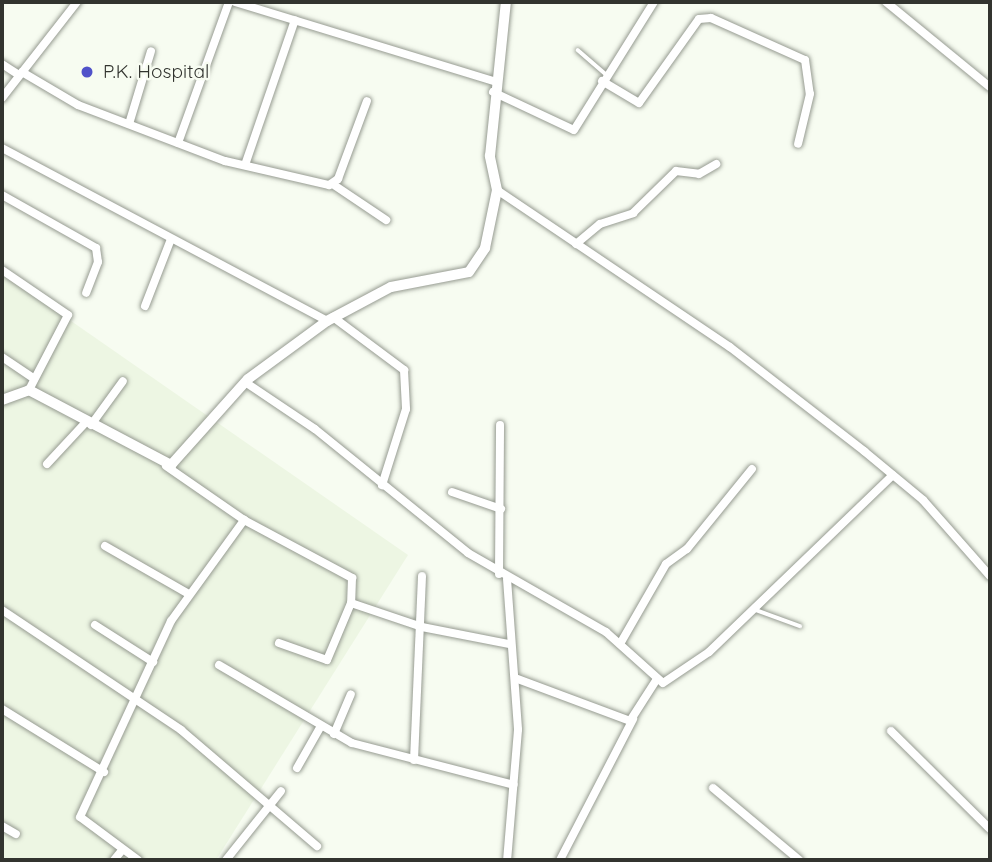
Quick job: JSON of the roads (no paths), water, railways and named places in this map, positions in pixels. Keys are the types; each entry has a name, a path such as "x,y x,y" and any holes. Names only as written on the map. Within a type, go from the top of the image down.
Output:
{"street":[{"path":"2,97 77,2"},
{"path":"178,143 229,2"},
{"path":"235,2 493,86 575,131 604,78 654,2"},
{"path":"166,466 245,382 330,319 391,287 469,272 485,248 498,190 490,156 493,86 506,2"},
{"path":"886,2 990,87"},
{"path":"604,78 639,103 699,19 711,18 805,60 810,94 798,144"},
{"path":"244,165 295,20"},
{"path":"129,124 151,51"},
{"path":"2,64 78,105 178,143 244,165 334,185 386,220"},
{"path":"334,185 367,101"},
{"path":"2,148 171,239 330,319 404,370 406,410 382,485"},
{"path":"576,244 600,224 633,213 676,171 699,174 716,164"},
{"path":"498,190 730,347 893,475 990,576"},
{"path":"2,195 96,248 98,262 86,293"},
{"path":"145,306 171,239"},
{"path":"2,270 68,315 32,377 29,390"},
{"path":"2,357 32,377"},
{"path":"47,464 89,423 123,381"},
{"path":"245,382 503,576 620,643 657,679 671,681 754,609 893,475"},
{"path":"2,400 29,390 166,466 244,520 352,578 351,603 327,660 279,643"},
{"path":"500,425 503,576 515,678 514,785 507,860"},
{"path":"620,643 666,564 687,549 752,468"},
{"path":"452,492 500,509"},
{"path":"138,860 81,821 187,593 244,520"},
{"path":"105,546 187,593"},
{"path":"414,760 422,626 422,576"},
{"path":"351,603 422,626 509,644"},
{"path":"2,610 181,730 267,807 317,846"},
{"path":"95,625 153,662"},
{"path":"219,665 334,734 414,760 514,785"},
{"path":"515,678 633,719"},
{"path":"560,860 633,719 657,679"},
{"path":"334,734 351,694"},
{"path":"2,709 104,772"},
{"path":"297,768 321,726"},
{"path":"891,731 990,829"},
{"path":"713,788 799,860"},
{"path":"226,860 281,791"},
{"path":"2,826 16,834"},
{"path":"114,860 122,850"}],"lane":[{"path":"578,50 604,78"},
{"path":"754,609 800,626"}],"place":[{"name":"P.K. Hospital","path":"87,72"}]}
